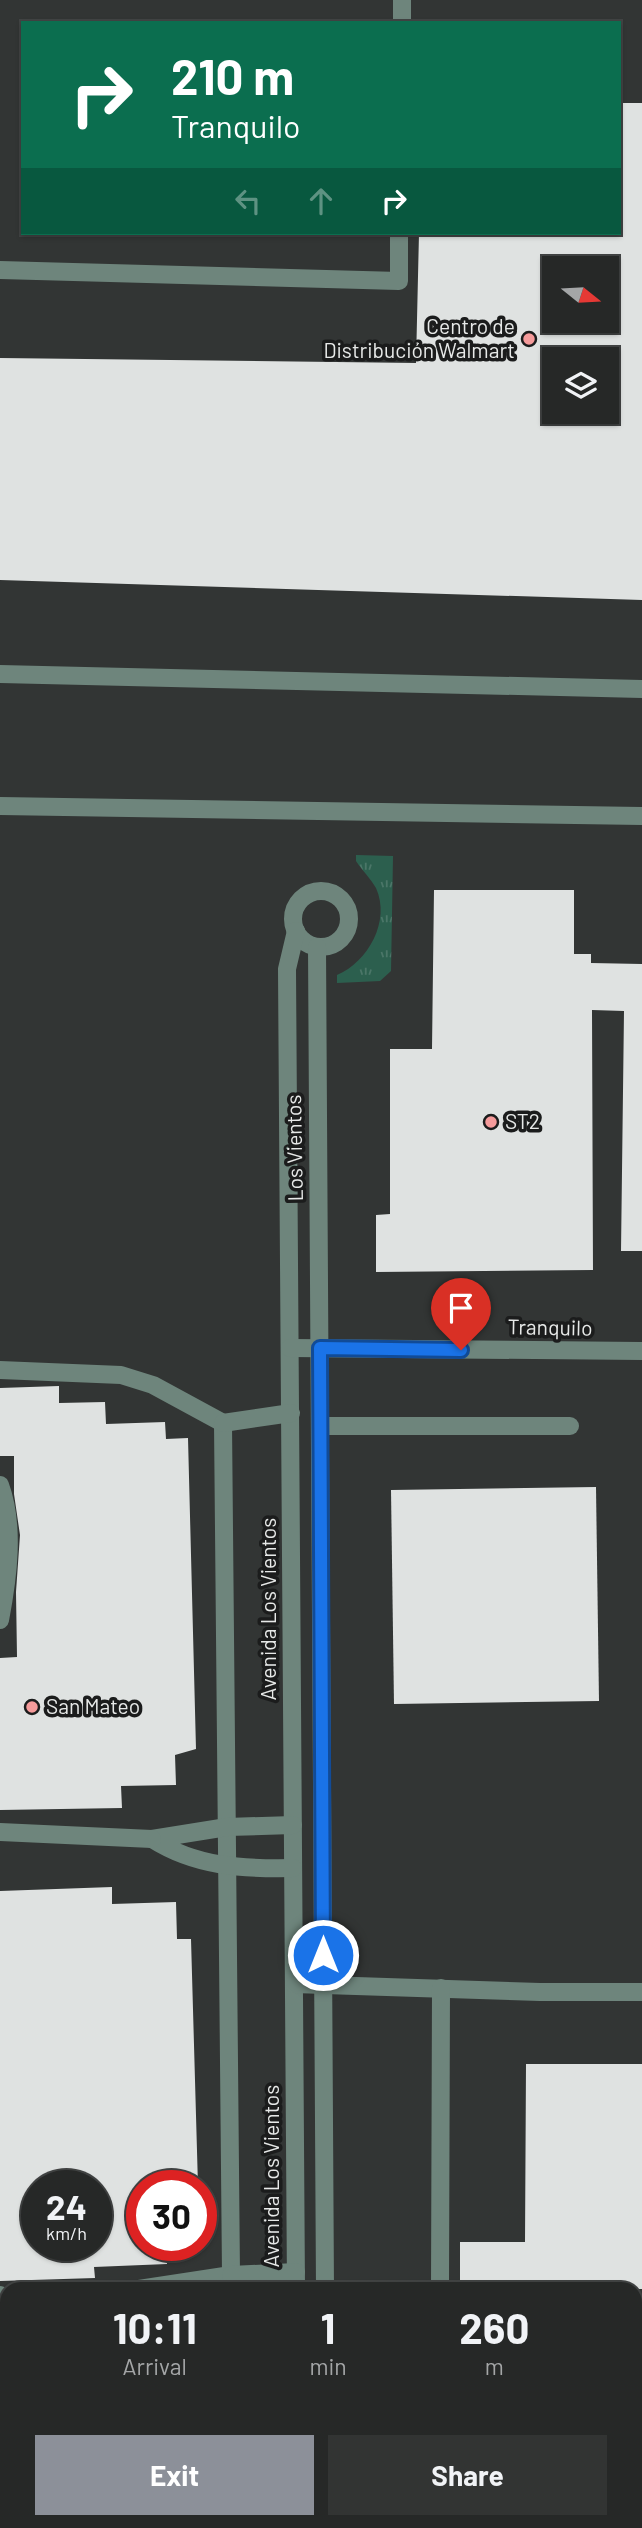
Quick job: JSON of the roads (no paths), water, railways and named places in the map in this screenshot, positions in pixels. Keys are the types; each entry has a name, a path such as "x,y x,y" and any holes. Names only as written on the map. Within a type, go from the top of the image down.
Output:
{"street":[{"path":"402,0 402,21"},
{"path":"0,271 399,281 399,235"},
{"path":"0,674 642,689"},
{"path":"0,806 642,816"},
{"name":"Avenida Los Vientos","path":"296,2281 287,969 296,931 293,917 298,904 303,898 322,891 336,895 345,905 349,925 337,943 324,948 317,947"},
{"path":"296,931 304,942 317,947"},
{"name":"Los Vientos","path":"317,947 320,1348"},
{"name":"Tranquilo","path":"290,1348 642,1352"},
{"path":"320,1348 325,2282"},
{"path":"0,1370 121,1375 153,1385 223,1423 291,1413"},
{"path":"223,1423 231,2275"},
{"path":"320,1426 570,1426"},
{"path":"0,1485 8,1543 8,1570 0,1620"},
{"path":"0,1832 152,1839 227,1827 293,1825"},
{"path":"152,1839 197,1861 227,1867 293,1868"},
{"path":"294,1984 540,1992 642,1992"},
{"path":"440,2282 442,1988"},
{"path":"185,2282 231,2275 296,2281"}],"place":[{"name":"Centro de Distribución Walmart","path":"529,339"},
{"name":"ST2","path":"491,1122"},
{"name":"San Mateo","path":"32,1707"}]}
